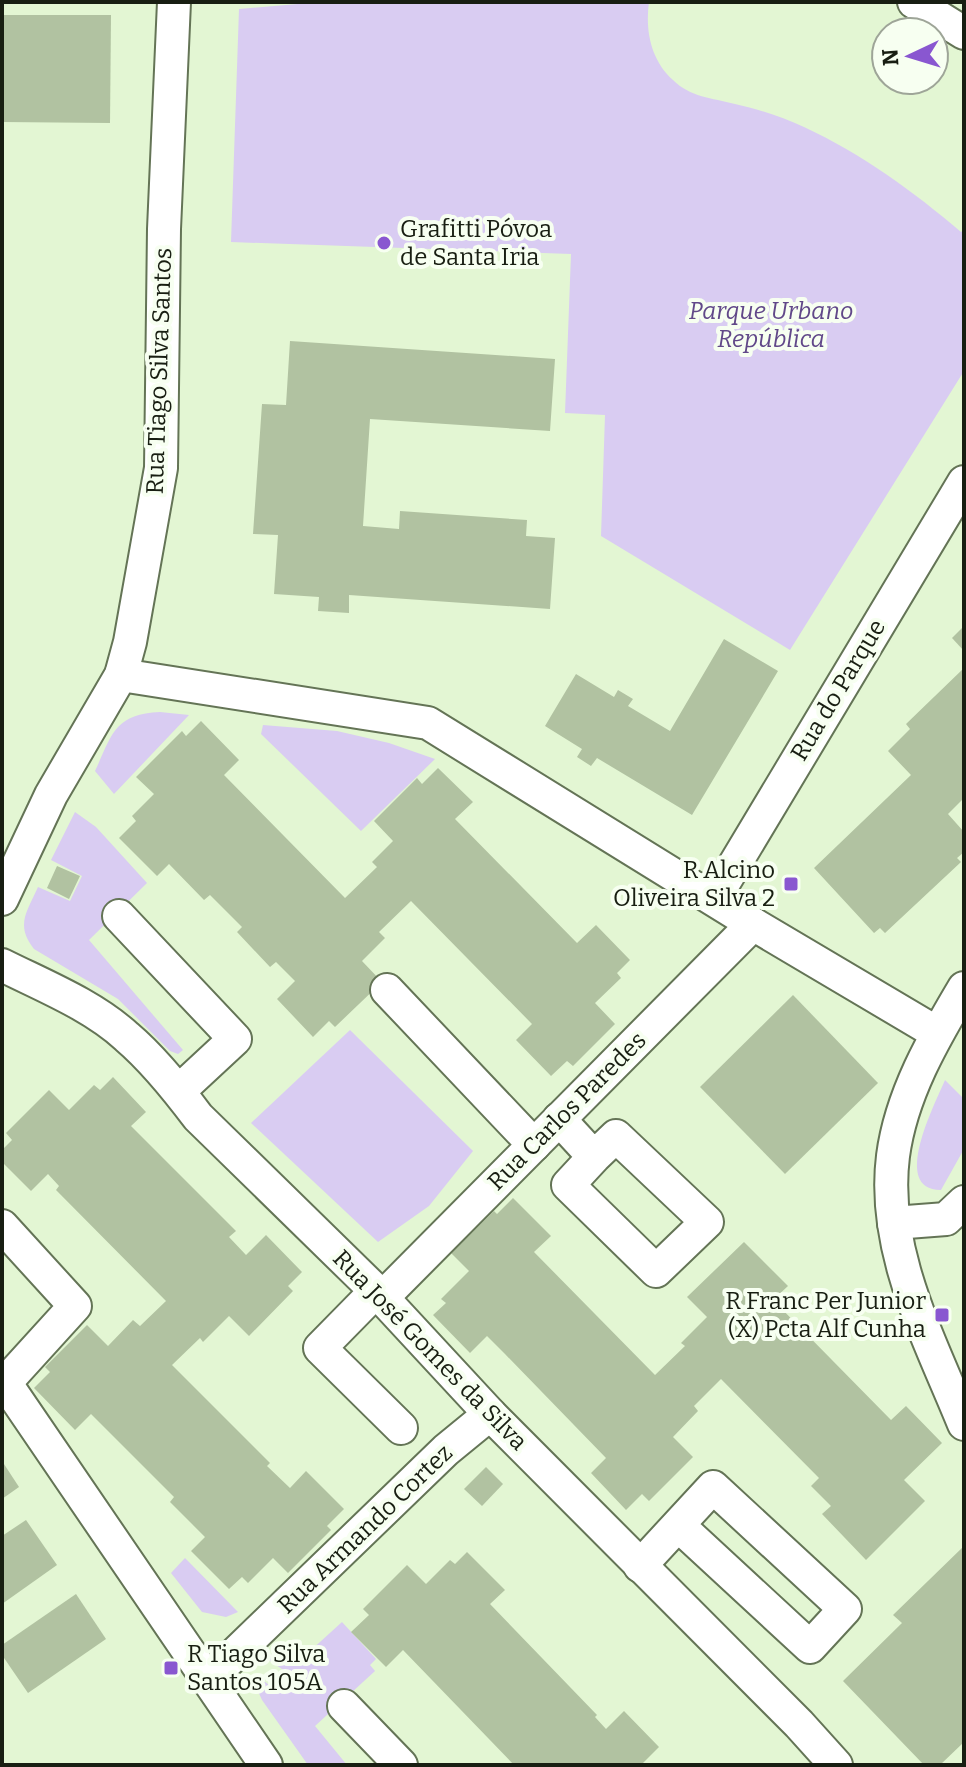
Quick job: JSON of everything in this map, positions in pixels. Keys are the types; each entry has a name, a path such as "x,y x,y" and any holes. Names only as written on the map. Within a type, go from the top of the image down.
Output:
{"street":[{"name":"Rua Tiago Silva Santos","path":"5,884 51,795 121,675 130,642 161,468 164,229 174,2"},
{"path":"914,2 964,33"},
{"name":"Rua do Parque","path":"714,899 964,482"},
{"path":"121,675 428,723 753,924 937,1033"},
{"path":"119,916 235,1039 179,1091"},
{"name":"Rua Carlos Paredes","path":"401,1428 320,1348 534,1145 753,924"},
{"name":"Rua José Gomes da Silva","path":"2,965 81,1005 126,1036 179,1091 198,1117 379,1295 490,1414 799,1724 836,1765"},
{"path":"964,988 937,1033 911,1091 900,1122 891,1185 894,1223 911,1295 964,1424"},
{"path":"387,990 534,1145"},
{"path":"559,1119 594,1157"},
{"path":"894,1223 958,1220"},
{"path":"2,1226 75,1306 4,1381 266,1765"},
{"name":"Rua Armando Cortez","path":"208,1680 446,1450 490,1414"},
{"path":"640,1566 713,1487 845,1609 810,1647 678,1525"},
{"path":"344,1706 401,1765"}],"green space":[{"name":"Parque Urbano República","path":"321,2 649,2 651,44 665,72 680,86 702,96 752,108 804,127 886,174 961,232 964,230 964,371 790,650 601,536 605,415 565,413 571,254 231,242 239,9"},
{"path":"160,712 189,715 114,794 95,771 111,737 133,717"},
{"path":"263,725 337,731 389,743 435,759 361,831 261,734"},
{"path":"75,812 96,827 147,883 89,940 183,1050 178,1054 170,1051 118,999 34,949 25,933 25,918 38,887 70,901 82,876 51,860"},
{"path":"350,1030 473,1151 429,1206 378,1242 251,1123"},
{"path":"945,1080 964,1099 964,1149 941,1190 926,1186 919,1176 917,1162 926,1125"},
{"path":"185,1558 238,1612 226,1617 202,1612 171,1573"},
{"path":"342,1622 376,1659 370,1665 375,1671 315,1726 347,1765 308,1765 262,1700 257,1689 257,1676 276,1690 288,1673 267,1659 283,1644 309,1652"}],"building":[{"path":"2,15 111,15 110,123 2,122"},
{"path":"290,341 555,359 550,431 370,419 363,526 399,529 400,511 527,520 526,536 555,538 550,609 349,595 349,613 318,611 319,597 274,594 278,535 253,534 262,404 286,405"},
{"path":"964,626 964,651 952,638"},
{"path":"724,639 778,671 692,815 597,758 591,766 577,757 582,749 545,726 576,674 614,697 618,690 633,699 628,706 670,731"},
{"path":"964,668 964,798 948,814 964,832 964,852 957,858 961,862 885,933 880,928 874,933 814,868 911,775 888,751 910,729 906,724"},
{"path":"201,721 239,760 224,775 345,898 377,867 372,862 393,841 374,821 417,778 422,784 438,768 473,802 455,819 577,943 596,925 630,960 617,973 621,978 595,1003 615,1024 573,1066 567,1061 551,1076 516,1040 532,1024 411,901 379,932 385,938 362,961 382,982 335,1027 329,1021 313,1037 277,999 295,981 276,962 270,967 237,932 242,927 210,895 204,900 169,864 157,876 119,838 136,821 132,816 154,794 136,777 182,731 186,736"},
{"path":"57,866 80,876 69,899 47,888"},
{"path":"793,995 878,1083 785,1174 700,1087"},
{"path":"113,1077 146,1112 131,1126 236,1231 229,1237 246,1255 266,1235 302,1272 288,1286 293,1291 249,1336 229,1316 203,1342 200,1338 172,1365 270,1463 267,1466 290,1488 306,1471 344,1509 327,1526 331,1530 288,1573 273,1558 248,1583 242,1577 229,1589 191,1551 205,1537 170,1502 174,1497 91,1414 75,1430 34,1388 50,1372 45,1367 87,1325 108,1346 133,1320 140,1326 166,1301 56,1190 59,1186 48,1174 31,1191 2,1162 2,1150 12,1140 6,1133 49,1090 69,1110 94,1085 100,1090"},
{"path":"513,1198 551,1236 534,1252 655,1375 685,1346 681,1343 707,1317 687,1297 744,1242 788,1286 773,1300 891,1420 906,1406 942,1443 904,1480 925,1501 866,1560 822,1514 831,1506 811,1486 819,1478 721,1379 694,1406 698,1411 673,1437 693,1457 649,1501 642,1494 626,1510 591,1473 606,1458 505,1354 487,1336 470,1353 433,1315 446,1303 441,1299 469,1271 451,1253 494,1211 497,1214"},
{"path":"2,1461 19,1487 2,1499"},
{"path":"486,1467 503,1484 482,1506 464,1489"},
{"path":"26,1520 57,1565 2,1604 2,1536"},
{"path":"964,1546 964,1742 940,1765 924,1765 843,1681 902,1623 893,1615"},
{"path":"467,1552 505,1590 490,1604 597,1715 595,1717 606,1729 624,1711 659,1747 641,1765 514,1765 403,1650 386,1667 351,1632 369,1615 363,1609 407,1565 426,1584 450,1560 455,1564"},
{"path":"76,1594 106,1639 28,1693 2,1655 2,1645"}],"place":[{"name":"Grafitti Póvoa de Santa Iria","path":"384,243"},
{"name":"R Alcino Oliveira Silva 2","path":"791,884"},
{"name":"R Franc Per Junior (X) Pcta Alf Cunha","path":"942,1315"},
{"name":"R Tiago Silva Santos 105A","path":"171,1668"}]}
